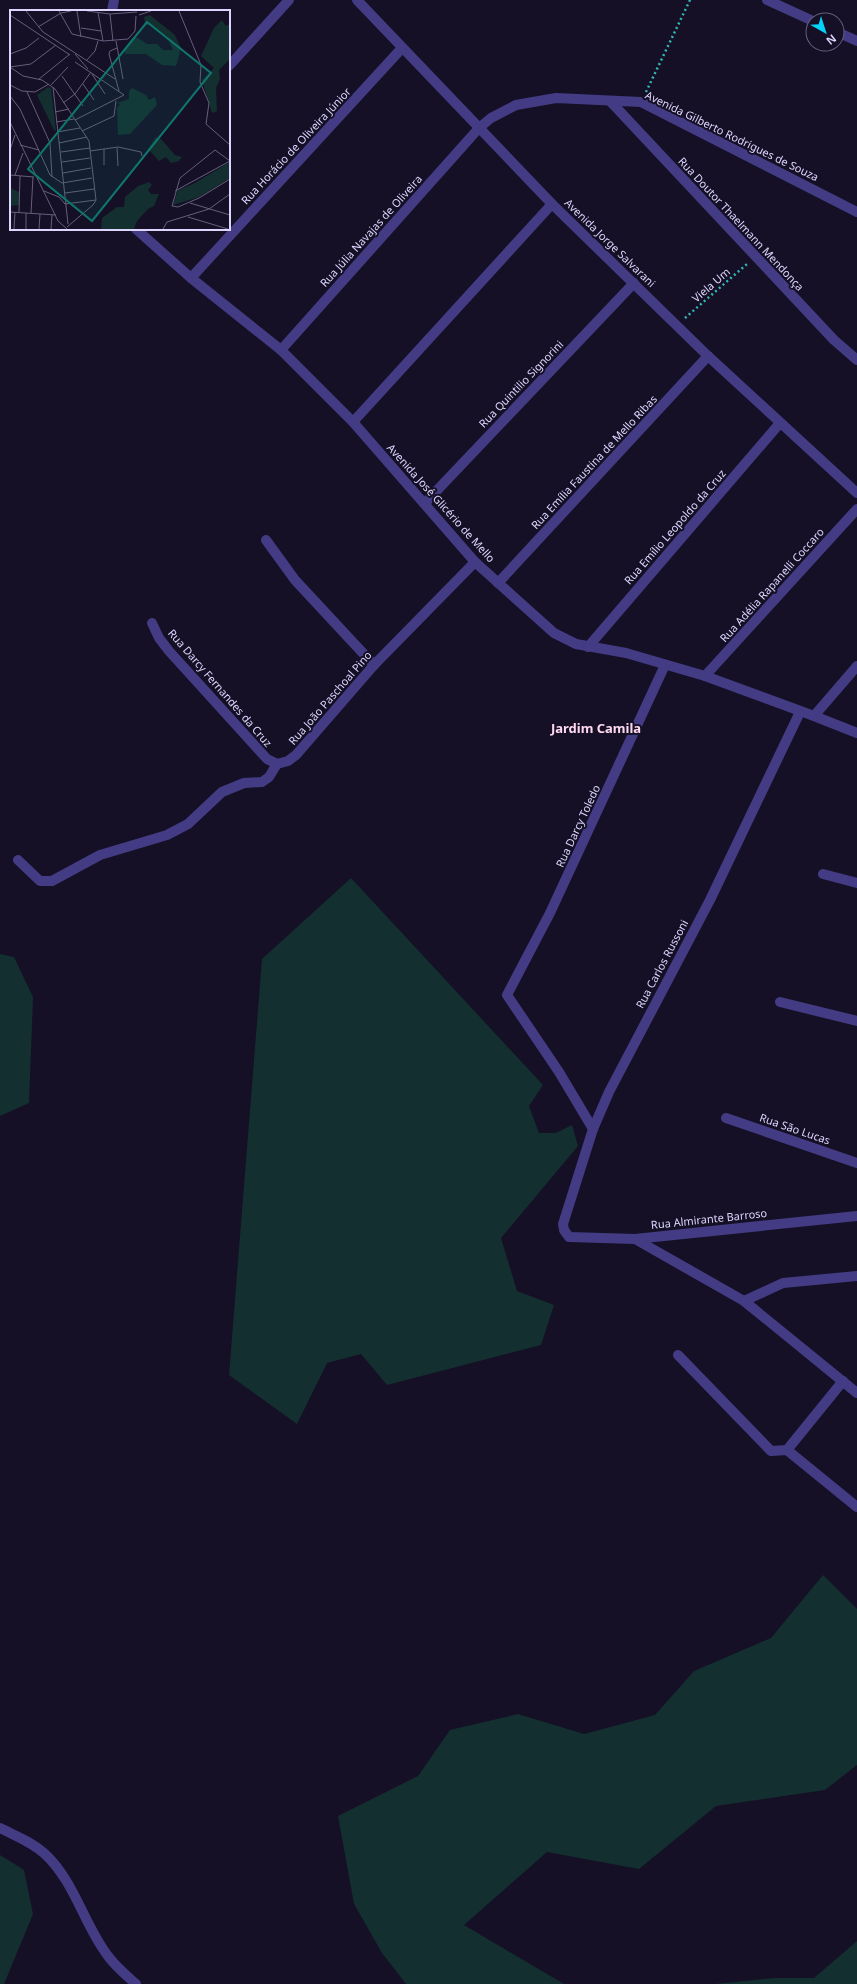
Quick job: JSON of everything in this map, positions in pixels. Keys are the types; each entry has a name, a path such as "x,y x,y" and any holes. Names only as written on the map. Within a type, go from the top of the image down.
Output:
{"street":[{"path":"112,10 114,0"},
{"path":"230,65 289,0"},
{"name":"Avenida Jorge Salvarani","path":"357,0 552,204 708,356 857,493"},
{"path":"767,0 805,17"},
{"path":"845,35 857,40"},
{"name":"Rua Horácio de Oliveira Júnior","path":"192,278 402,48"},
{"name":"Avenida Gilberto Rodrigues de Souza","path":"479,128 491,118 516,105 556,98 596,99 611,102 641,102 857,212"},
{"name":"Rua Doutor Thaelmann Mendonça","path":"611,102 834,340 857,360"},
{"name":"Rua Júlia Navajas de Oliveira","path":"281,350 479,128"},
{"path":"353,422 552,204"},
{"name":"Avenida José Glicério de Mello","path":"137,230 192,278 281,350 353,422 475,562 554,633 576,644 626,653 705,676 814,716 857,734"},
{"name":"Rua Quintilio Signorini","path":"425,503 634,283"},
{"name":"Rua Emília Faustina de Mello Ribas","path":"498,584 708,356"},
{"name":"Rua Emílio Leopoldo da Cruz","path":"588,647 780,423"},
{"name":"Rua Adélia Rapanelli Coccaro","path":"705,676 857,509"},
{"path":"266,540 295,580 374,665"},
{"name":"Rua João Paschoal Pino","path":"277,764 288,762 296,755 374,665 475,562"},
{"name":"Rua Darcy Fernandes da Cruz","path":"152,623 159,638 169,651 267,759 277,764"},
{"name":"Rua Darcy Toledo","path":"593,1129 559,1072 507,995 550,913 665,665"},
{"path":"814,716 857,666"},
{"name":"Rua Carlos Russoni","path":"565,1233 563,1224 565,1214 593,1129 609,1092 710,900 800,712"},
{"path":"18,860 40,881 52,881 100,855 167,835 188,824 222,792 244,783 262,782 269,778 277,764"},
{"path":"823,874 857,883"},
{"path":"780,1002 857,1021"},
{"name":"Rua São Lucas","path":"726,1118 857,1163"},
{"name":"Rua Almirante Barroso","path":"565,1233 569,1237 635,1239 857,1216"},
{"path":"635,1239 744,1301 857,1393"},
{"path":"744,1301 783,1283 857,1276"},
{"path":"678,1356 771,1451 787,1450 857,1507"},
{"path":"787,1450 843,1381"},
{"path":"0,1828 34,1845 55,1866 66,1882 107,1955 121,1972 136,1984"}],"path":[{"path":"641,102 690,0"},
{"name":"Viela Um","path":"677,325 755,257"}],"green space":[{"path":"351,878 543,1085 529,1106 539,1133 556,1133 572,1125 578,1146 501,1238 517,1291 554,1305 541,1345 387,1385 361,1354 327,1363 297,1424 229,1375 262,959"},
{"path":"0,954 14,957 33,997 29,1103 0,1116"},
{"path":"823,1575 857,1609 857,1765 825,1790 716,1806 639,1869 547,1852 464,1925 564,1984 406,1984 382,1953 354,1904 338,1816 418,1776 450,1730 518,1714 584,1734 655,1715 694,1671 771,1638"},
{"path":"0,1855 24,1870 33,1914 4,1984 0,1984"},
{"path":"857,1941 857,1984 715,1984 774,1978 814,1978"}],"district":[{"name":"Jardim Camila","path":"596,728"}]}
